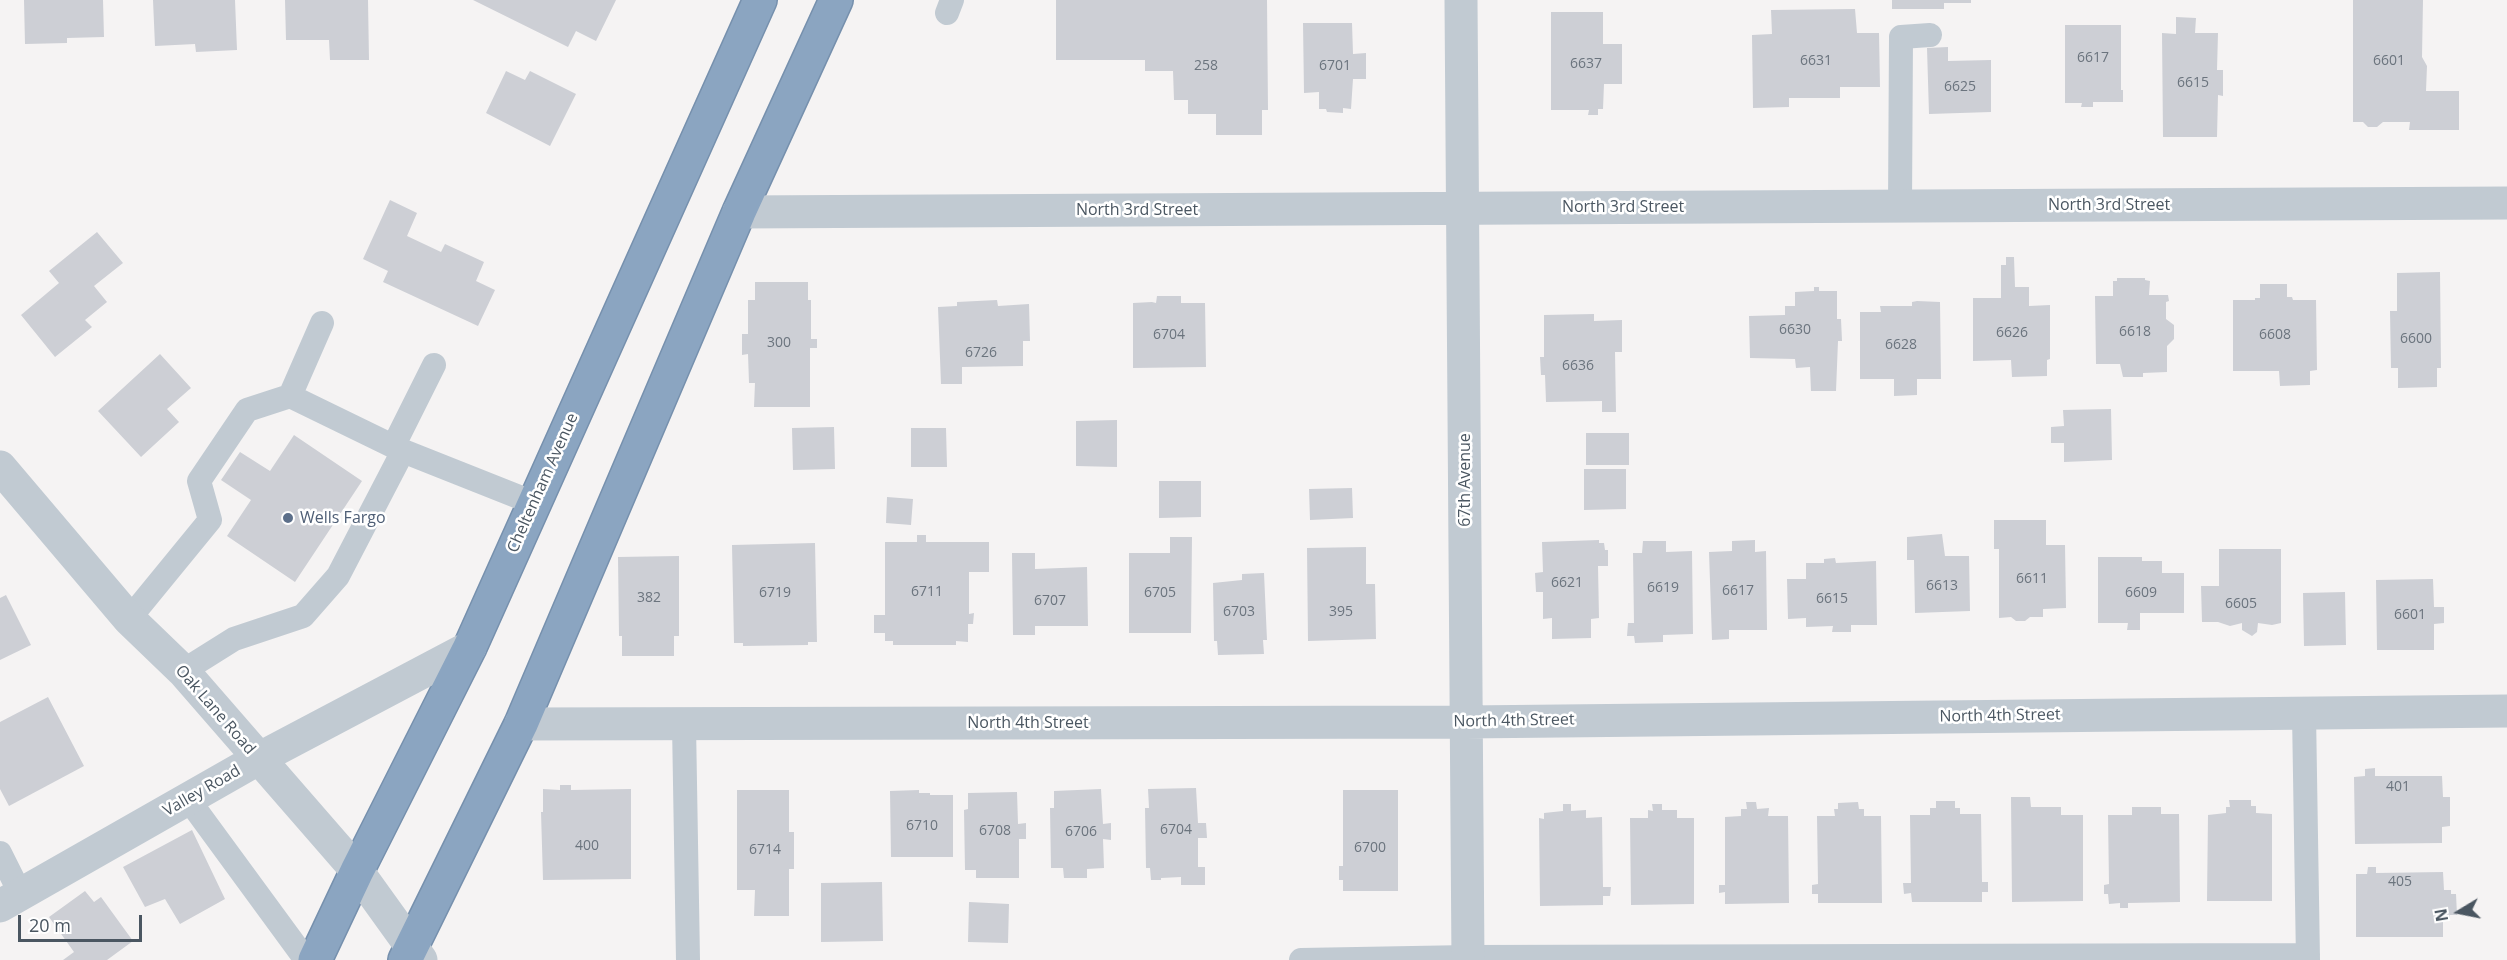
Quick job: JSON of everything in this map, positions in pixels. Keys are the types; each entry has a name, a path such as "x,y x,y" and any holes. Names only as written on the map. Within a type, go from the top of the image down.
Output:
{"highway":[{"name":"Cheltenham Avenue","path":"315,960 357,871 470,647 760,0"},
{"path":"412,956 521,724 739,212 836,0"}],"street":[{"name":"67th Avenue","path":"1461,0 1468,958"},
{"name":"North 3rd Street","path":"739,212 2507,203"},
{"name":"Oak Lane Road","path":"0,467 129,619 183,670 357,871 412,956"},
{"name":"Valley Road","path":"10,900 258,759 470,647"},
{"name":"North 4th Street","path":"521,724 1466,722 2507,711"}],"lane":[{"path":"1900,206 1901,38 1930,35"},
{"path":"290,396 322,323"},
{"path":"183,670 234,639 303,616 338,576 399,448 434,365"},
{"path":"129,619 210,520 199,482 247,410 290,396 399,448 534,503"},
{"path":"1301,960 2308,957 2304,713"},
{"path":"684,724 688,960"},
{"path":"188,799 306,960"},
{"path":"0,853 10,900"}],"building":[{"path":"24,0 103,0 104,37 67,38 67,43 25,44"},
{"path":"153,0 235,0 237,50 196,52 195,44 155,46"},
{"path":"285,0 368,0 369,60 330,60 329,40 286,40"},
{"path":"473,0 616,0 596,41 576,31 568,47"},
{"path":"1056,0 1267,0 1268,110 1262,110 1262,135 1216,135 1216,114 1188,114 1188,100 1174,100 1173,71 1145,71 1145,60 1056,60"},
{"path":"1892,0 1971,0 1971,3 1944,3 1944,9 1892,9"},
{"path":"2353,0 2423,0 2422,57 2427,66 2426,91 2459,91 2459,130 2409,130 2410,122 2383,122 2377,127 2368,127 2363,122 2353,122"},
{"path":"1855,9 1857,33 1879,33 1880,87 1840,87 1840,98 1789,98 1789,107 1753,108 1752,35 1772,34 1771,10"},
{"path":"1551,12 1603,12 1603,44 1622,44 1622,84 1604,84 1603,109 1598,109 1598,115 1588,115 1589,110 1551,110"},
{"path":"2176,17 2196,18 2195,33 2218,33 2217,70 2223,70 2223,96 2218,95 2217,137 2163,137 2162,33 2176,34"},
{"path":"1303,23 1352,23 1353,54 1366,53 1366,79 1353,79 1351,109 1343,108 1343,113 1319,109 1319,92 1304,93"},
{"path":"2065,25 2121,25 2123,102 2093,102 2093,107 2081,107 2082,103 2065,103"},
{"path":"1948,47 1948,61 1991,60 1991,112 1929,114 1927,48"},
{"path":"506,71 525,80 530,71 576,94 550,146 486,113"},
{"path":"390,200 417,213 407,236 441,252 445,244 484,262 476,281 495,290 478,326 383,282 388,271 363,259"},
{"path":"97,232 123,263 94,286 107,302 85,320 92,327 55,357 21,315 59,283 49,271"},
{"path":"2006,257 2014,257 2015,287 2029,287 2029,306 2050,305 2050,359 2047,360 2047,376 2012,377 2011,360 1973,361 1973,298 2001,298 2001,265 2006,265"},
{"path":"2440,272 2441,368 2437,368 2437,387 2398,388 2398,368 2391,368 2390,311 2397,311 2397,273"},
{"path":"2117,278 2145,278 2150,281 2149,295 2168,295 2166,319 2174,325 2174,339 2167,346 2167,372 2143,373 2143,377 2123,377 2120,364 2096,364 2095,296 2113,296 2113,281 2117,281"},
{"path":"755,282 808,282 808,300 811,300 811,339 817,339 817,348 810,348 810,407 754,407 755,383 749,383 748,354 742,355 742,334 748,334 748,300 755,300"},
{"path":"2260,284 2287,284 2287,297 2292,297 2293,300 2316,300 2317,370 2310,371 2310,385 2280,386 2279,371 2233,371 2233,300 2260,298"},
{"path":"1814,287 1819,287 1819,291 1837,291 1837,319 1841,319 1842,341 1838,341 1836,391 1811,391 1810,367 1796,368 1795,359 1750,358 1749,316 1785,315 1785,306 1795,306 1795,292 1814,291"},
{"path":"1157,296 1181,296 1181,303 1205,303 1206,367 1133,368 1133,303 1156,303"},
{"path":"997,300 998,306 1029,304 1030,341 1023,341 1023,366 962,367 962,384 941,384 938,307 957,306 957,302"},
{"path":"1912,302 1940,302 1941,379 1917,379 1917,395 1894,396 1894,379 1860,379 1860,312 1881,312 1880,306 1912,306"},
{"path":"1594,314 1594,321 1622,320 1622,352 1615,352 1616,412 1602,412 1602,401 1546,402 1545,375 1541,375 1540,357 1544,357 1544,315"},
{"path":"160,354 191,388 167,409 179,422 141,457 98,411"},
{"path":"2111,409 2112,460 2064,462 2064,443 2051,443 2051,427 2064,426 2063,410"},
{"path":"1117,420 1117,467 1076,466 1076,421"},
{"path":"834,427 835,469 793,470 792,428"},
{"path":"911,428 946,428 947,467 911,467"},
{"path":"1586,433 1629,433 1629,465 1586,465"},
{"name":"Wells Fargo","path":"294,435 362,481 295,582 227,536 251,500 221,480 240,452 270,471"},
{"path":"1584,469 1626,469 1626,509 1584,510"},
{"path":"1159,481 1201,481 1201,517 1159,518"},
{"path":"1352,488 1353,518 1310,520 1309,489"},
{"path":"887,497 913,499 911,525 886,523"},
{"path":"1994,520 2046,520 2046,545 2065,545 2066,608 2043,609 2043,617 2030,617 2025,621 2016,621 2011,617 1999,618 1999,549 1994,549"},
{"path":"1942,534 1945,556 1969,556 1970,611 1915,613 1914,560 1907,560 1907,537"},
{"path":"917,535 926,535 926,542 989,542 989,572 969,572 969,614 974,613 973,624 968,624 968,642 956,641 956,645 893,645 893,641 885,641 885,633 874,633 874,615 885,615 885,542 917,542"},
{"path":"1170,537 1192,537 1191,633 1129,633 1129,553 1170,553"},
{"path":"1599,540 1599,543 1604,543 1605,550 1608,550 1608,566 1598,566 1599,618 1591,619 1591,638 1552,639 1552,618 1543,619 1543,592 1536,592 1535,573 1543,572 1542,542"},
{"path":"1755,540 1755,552 1766,551 1767,630 1729,630 1729,639 1712,640 1709,552 1732,551 1732,541"},
{"path":"1643,541 1666,541 1666,552 1692,551 1693,634 1663,635 1663,642 1635,643 1634,636 1627,636 1628,623 1634,623 1633,553 1642,553"},
{"path":"815,543 817,642 808,642 808,645 743,646 743,643 734,643 732,545"},
{"path":"1366,547 1366,584 1375,584 1376,639 1308,641 1307,548"},
{"path":"2219,549 2281,549 2281,623 2272,625 2258,623 2257,632 2252,636 2242,630 2242,623 2230,626 2218,622 2202,622 2201,586 2219,586"},
{"path":"1012,553 1035,553 1035,569 1087,567 1088,626 1035,626 1035,635 1013,635"},
{"path":"679,556 679,636 674,636 674,656 622,656 622,636 619,636 618,557"},
{"path":"2098,557 2142,557 2142,561 2162,561 2162,573 2184,573 2184,613 2140,613 2140,630 2127,630 2128,623 2098,623"},
{"path":"1835,558 1836,563 1876,561 1877,625 1851,625 1851,632 1832,632 1833,626 1806,627 1806,618 1788,619 1787,579 1806,579 1806,563 1824,563 1824,559"},
{"path":"1264,573 1267,640 1263,640 1264,654 1218,655 1217,641 1214,641 1213,583 1242,580 1242,574"},
{"path":"2433,579 2434,607 2444,607 2444,623 2434,624 2434,650 2377,650 2376,580"},
{"path":"2345,592 2346,645 2304,646 2303,593"},
{"path":"6,595 31,645 0,660 0,598"},
{"path":"48,697 84,766 9,806 0,789 0,722"},
{"path":"2375,768 2375,776 2442,776 2443,797 2450,797 2450,826 2442,827 2442,843 2355,844 2354,777 2365,776 2365,769"},
{"path":"560,785 571,785 571,790 631,789 631,879 543,880 541,812 543,812 543,789 560,790"},
{"path":"1196,788 1198,823 1206,823 1207,838 1198,838 1198,867 1205,867 1205,885 1181,885 1181,877 1151,880 1150,868 1146,868 1145,808 1149,808 1148,789"},
{"path":"1101,789 1103,824 1111,823 1111,840 1103,839 1104,868 1087,869 1087,878 1064,878 1063,868 1051,868 1050,808 1054,808 1054,791"},
{"path":"737,790 789,790 789,832 794,832 794,869 789,869 789,916 754,916 755,890 737,890"},
{"path":"919,790 919,793 930,793 930,795 953,795 953,857 891,857 890,791"},
{"path":"1343,790 1398,790 1398,891 1343,891 1343,880 1339,880 1339,866 1343,866"},
{"path":"1017,792 1018,824 1026,823 1026,839 1019,839 1019,878 976,878 976,870 965,870 964,810 968,809 968,793"},
{"path":"2011,797 2030,797 2031,807 2061,807 2061,815 2083,815 2083,901 2012,902"},
{"path":"2229,800 2251,800 2251,806 2256,806 2256,813 2272,814 2272,901 2207,901 2208,815 2226,813 2226,807 2230,807"},
{"path":"1936,801 1955,801 1955,808 1960,808 1960,814 1981,814 1982,882 1988,882 1988,892 1982,892 1982,902 1912,902 1911,893 1904,894 1903,883 1911,883 1910,815 1930,815 1930,808 1936,808"},
{"path":"1746,802 1756,802 1757,809 1769,808 1768,816 1788,816 1789,903 1725,904 1725,892 1719,893 1719,885 1725,885 1725,817 1741,816 1741,809 1747,809"},
{"path":"1858,802 1859,809 1864,809 1864,816 1881,816 1882,903 1818,903 1818,894 1812,894 1812,885 1818,884 1817,816 1835,816 1834,809 1838,809 1838,803"},
{"path":"1563,804 1571,804 1571,811 1586,810 1586,818 1602,817 1603,887 1611,887 1610,896 1603,896 1603,905 1540,906 1539,818 1544,819 1544,813 1563,811"},
{"path":"1652,804 1662,804 1662,810 1677,810 1677,818 1694,818 1694,904 1631,905 1630,818 1648,818 1648,810 1653,811"},
{"path":"2132,807 2161,807 2161,814 2179,814 2180,902 2128,903 2128,908 2120,908 2120,903 2109,904 2108,894 2104,894 2104,885 2109,884 2108,815 2132,815"},
{"path":"192,830 225,899 180,924 165,899 145,907 123,867"},
{"path":"2368,867 2376,867 2376,873 2443,872 2444,890 2451,890 2451,894 2456,894 2457,915 2450,915 2450,920 2443,920 2443,937 2356,937 2356,874 2367,874"},
{"path":"882,882 883,941 821,942 821,883"},
{"path":"85,891 94,902 101,897 133,941 107,960 63,960 74,952 49,917"},
{"path":"969,902 1009,904 1008,943 968,942"}],"place":[{"name":"Wells Fargo","path":"288,518"}]}
